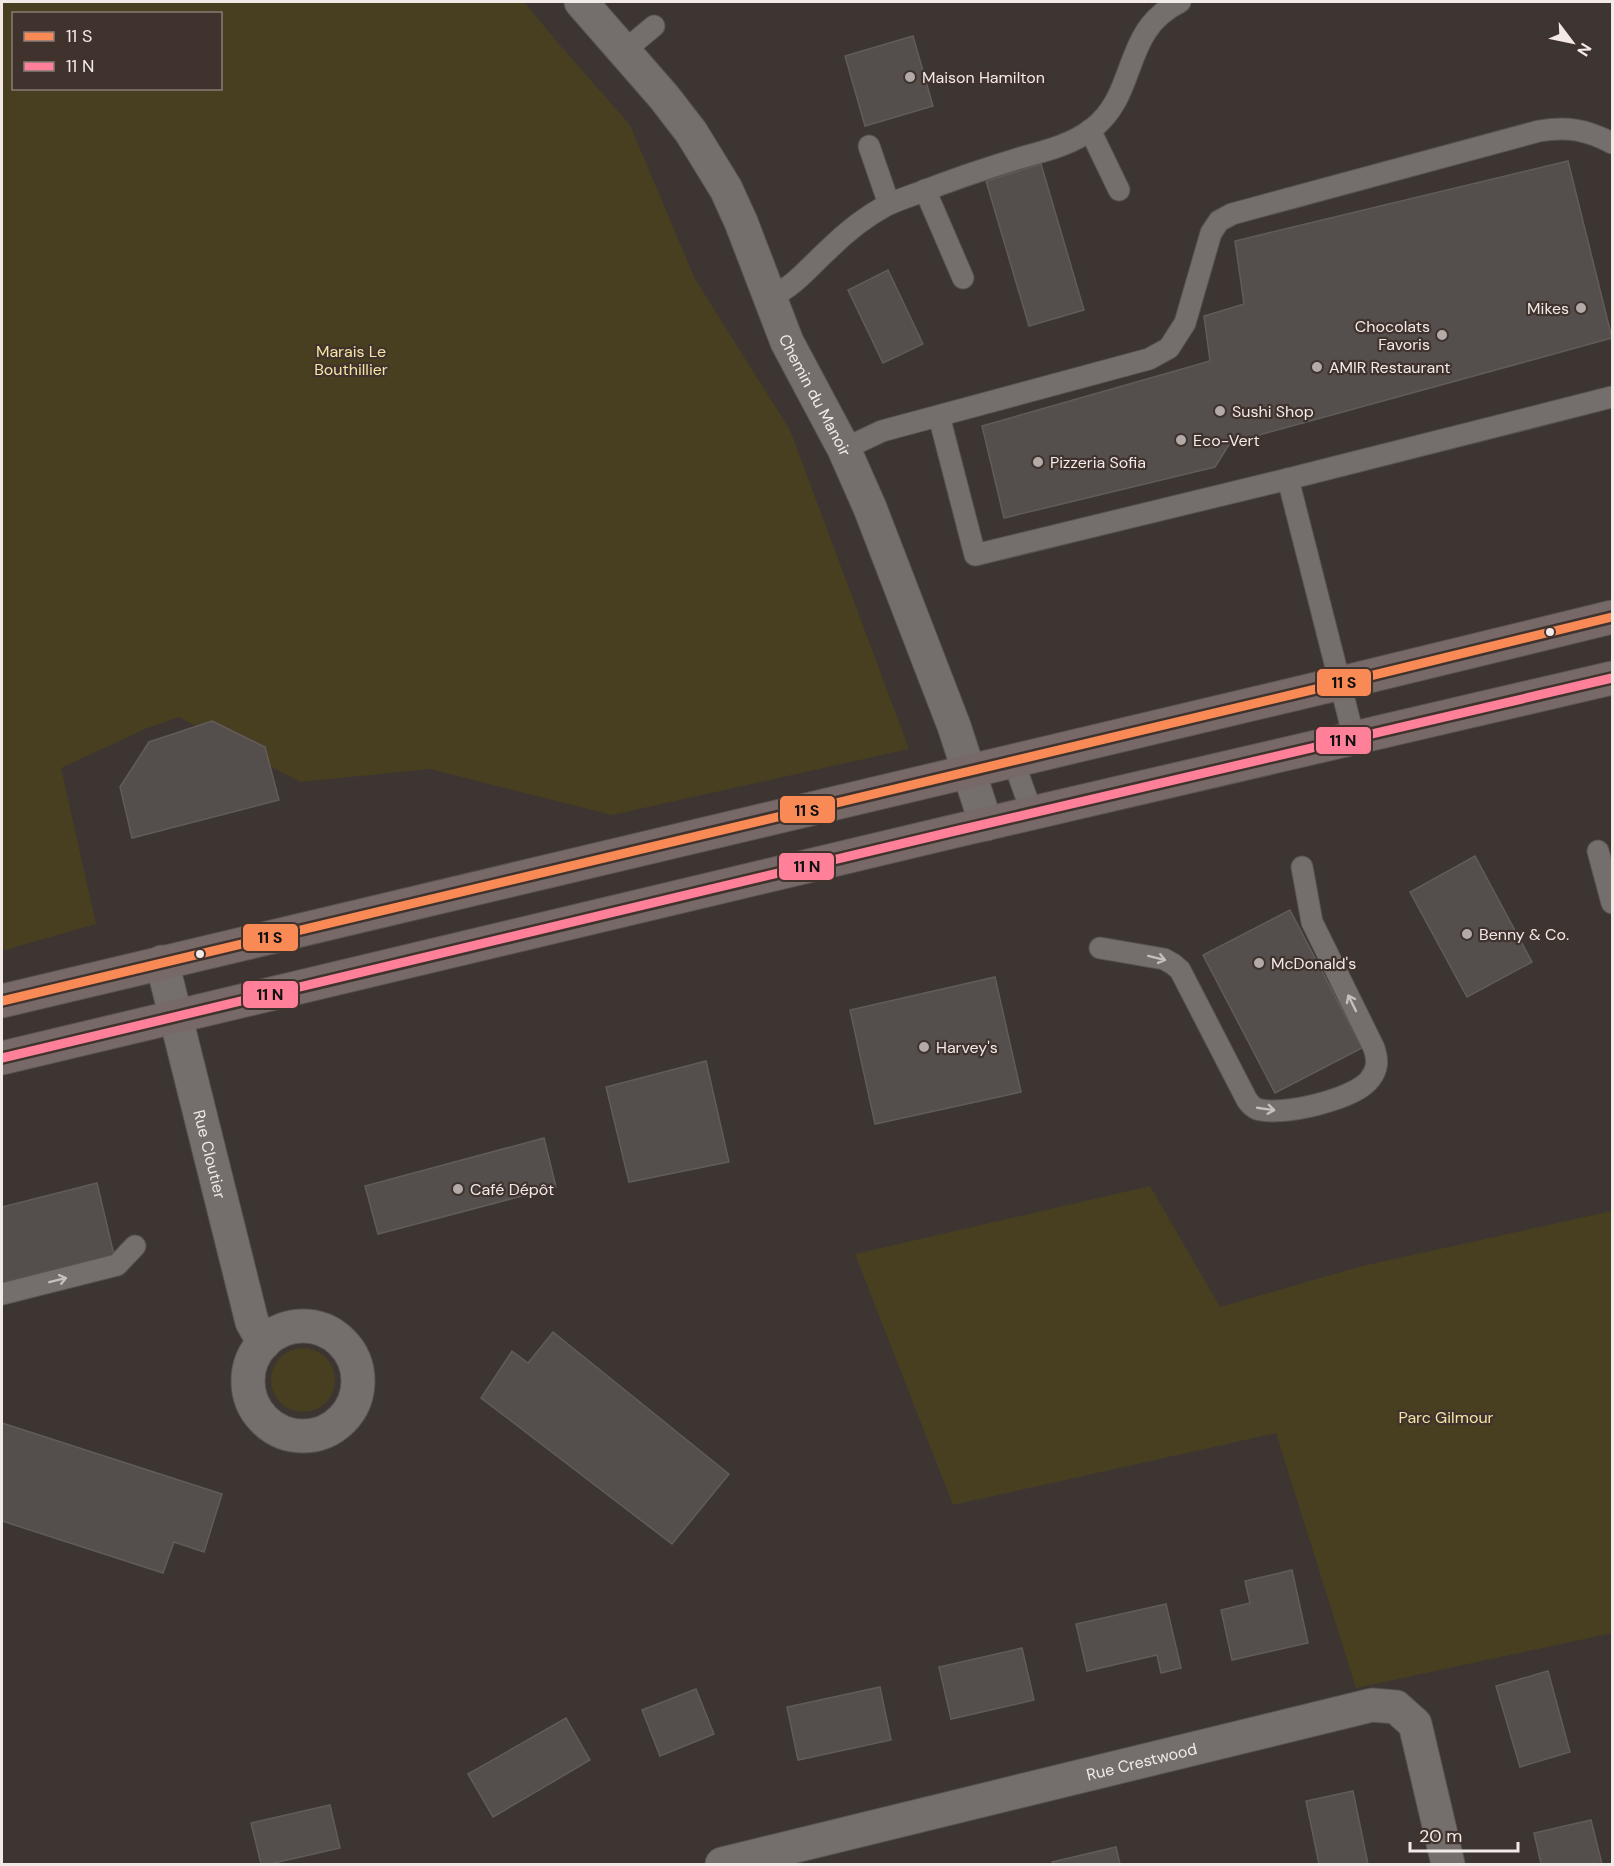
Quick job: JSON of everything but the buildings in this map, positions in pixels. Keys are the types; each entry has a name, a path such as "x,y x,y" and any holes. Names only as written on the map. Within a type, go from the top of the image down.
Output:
{"main road":[{"path":"2,1000 1612,617"},
{"path":"2,1058 1032,813 1612,678"}],"street":[{"name":"Chemin du Manoir","path":"581,2 664,97 691,132 709,160 741,222 787,342 844,449 870,508 954,726 986,824"},
{"name":"Rue Cloutier","path":"162,962 252,1322 264,1343"},
{"name":"Rue Crestwood","path":"722,1864 1372,1706 1396,1707 1415,1724 1448,1864"}],"lane":[{"path":"770,298 794,284 843,235 889,204 978,171 1052,148 1090,130 1105,118 1114,104 1143,34 1162,13 1180,2"},
{"path":"624,51 654,26"},
{"path":"844,449 882,431 1149,359 1169,348 1185,323 1211,233 1219,221 1232,214 1539,131 1565,129 1593,133 1612,143"},
{"path":"1090,130 1119,190"},
{"path":"869,146 889,204"},
{"path":"925,190 963,278"},
{"path":"939,416 975,555 1612,397"},
{"path":"1288,479 1354,738"},
{"path":"1013,760 1032,813"},
{"path":"1598,851 1612,903"},
{"path":"1100,948 1164,959 1180,970 1252,1107 1269,1111 1286,1111 1317,1105 1338,1097 1363,1086 1370,1080 1377,1059 1374,1048 1312,922 1302,867"},
{"path":"2,1294 117,1265 135,1246"}],"green space":[{"name":"Marais Le Bouthillier","path":"2,2 524,2 630,125 695,279 790,430 909,749 612,815 430,769 300,782 179,717 145,729 61,768 96,924 2,951"},
{"name":"Parc Gilmour","path":"1150,1186 1220,1307 1362,1266 1612,1211 1612,1633 1356,1688 1276,1433 953,1505 855,1254"},
{"path":"303,1348 326,1357 335,1380 326,1403 303,1412 280,1403 271,1380 280,1357"}],"transit line":[{"path":"2,1001 1612,617"},
{"path":"2,1058 955,831 1612,678"}],"place":[{"name":"Maison Hamilton","path":"910,77"},
{"name":"Mikes","path":"1581,308"},
{"name":"Chocolats Favoris","path":"1442,335"},
{"name":"AMIR Restaurant","path":"1317,367"},
{"name":"Sushi Shop","path":"1220,411"},
{"name":"Eco-Vert","path":"1181,440"},
{"name":"Pizzeria Sofia","path":"1038,462"},
{"name":"Benny & Co.","path":"1467,934"},
{"name":"McDonald's","path":"1259,963"},
{"name":"Harvey's","path":"924,1047"},
{"name":"Café Dépôt","path":"458,1189"}]}
